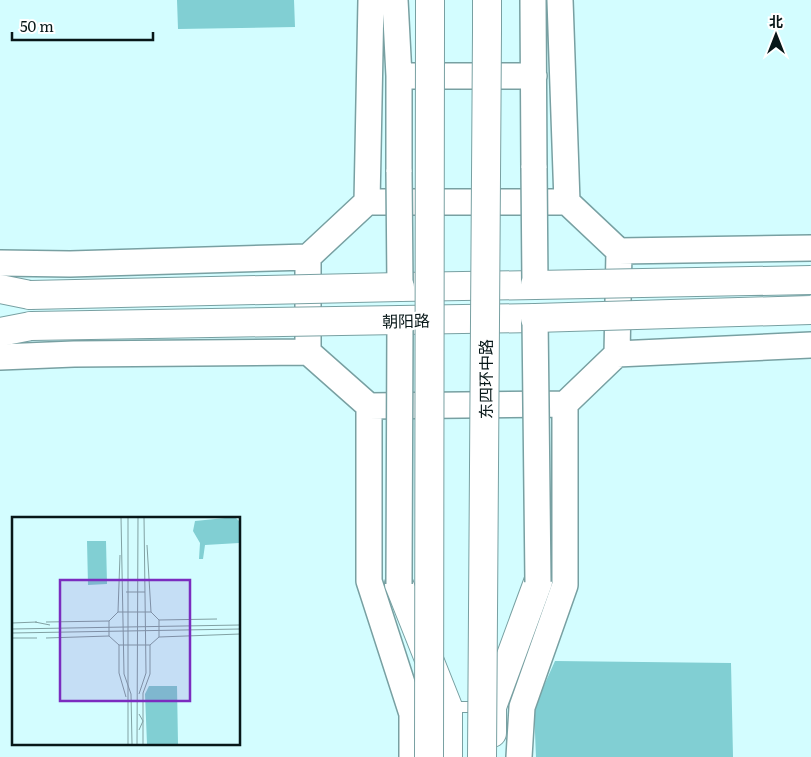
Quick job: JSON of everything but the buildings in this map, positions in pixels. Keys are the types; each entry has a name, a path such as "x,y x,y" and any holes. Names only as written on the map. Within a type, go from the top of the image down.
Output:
{"main road":[{"path":"429,757 430,0"},
{"name":"东四环中路","path":"482,757 487,0"},
{"name":"朝阳路","path":"0,296 811,280"},
{"path":"0,290 30,295"},
{"name":"朝阳路","path":"0,326 536,318 811,310"},
{"path":"0,332 31,326"},
{"path":"448,757 471,705 538,582"},
{"path":"399,584 471,705 492,757"}],"street":[{"path":"366,202 371,0"},
{"path":"396,0 400,287 399,584"},
{"path":"533,0 538,582"},
{"path":"560,0 567,202"},
{"path":"398,76 534,76"},
{"path":"0,263 70,264 308,257 366,202 567,202 619,251 811,248"},
{"path":"617,354 619,251"},
{"path":"308,257 308,352"},
{"path":"0,357 74,354 308,352 369,406 565,404 617,354 811,345"},
{"path":"519,757 522,707 564,584 565,404"},
{"path":"369,406 369,581 412,714 412,757"}],"shaded area":[{"path":"177,0 294,0 295,27 178,29"},
{"path":"555,661 731,663 733,757 536,757 534,708"}]}
